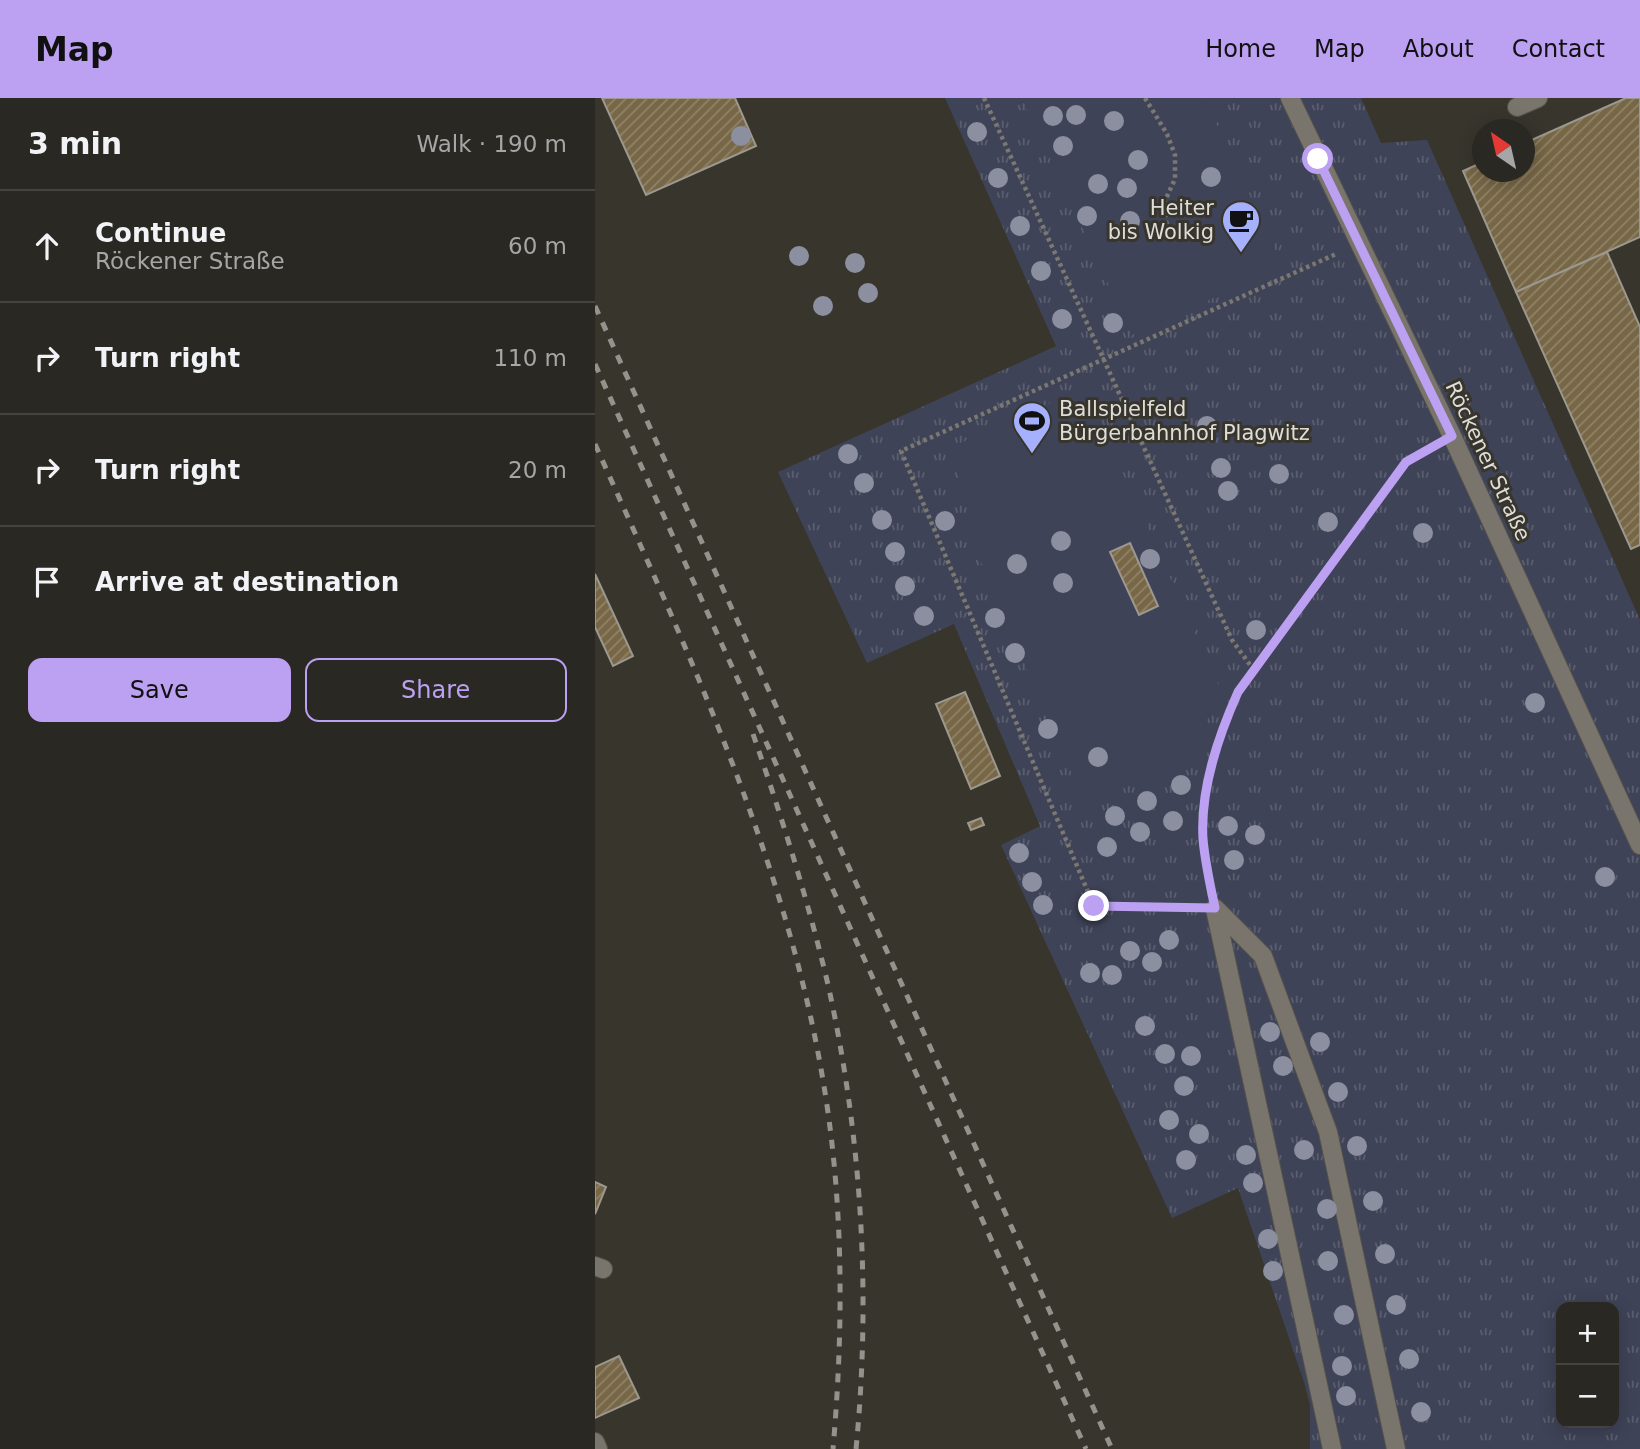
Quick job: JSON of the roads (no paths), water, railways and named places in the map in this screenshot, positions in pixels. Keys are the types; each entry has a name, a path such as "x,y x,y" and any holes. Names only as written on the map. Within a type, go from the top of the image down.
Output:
{"lane":[{"name":"Röckener Straße","path":"1290,98 1452,436 1640,845"},
{"path":"1517,107 1538,98"},
{"path":"1332,1449 1215,908 1263,956 1328,1132 1397,1449"},
{"path":"595,1442 598,1449"}],"railway":[{"path":"595,306 1112,1449"},
{"path":"595,364 1086,1449"},
{"path":"595,444 711,709 746,799 777,891 803,984 823,1078 838,1208 840,1311 833,1449"},
{"path":"753,734 813,925 829,989 849,1103 861,1218 863,1276 861,1391 856,1449"}],"place":[{"name":"Heiter bis Wolkig","path":"1241,254"},
{"name":"Ballspielfeld Bürgerbahnhof Plagwitz","path":"1032,455"}]}
